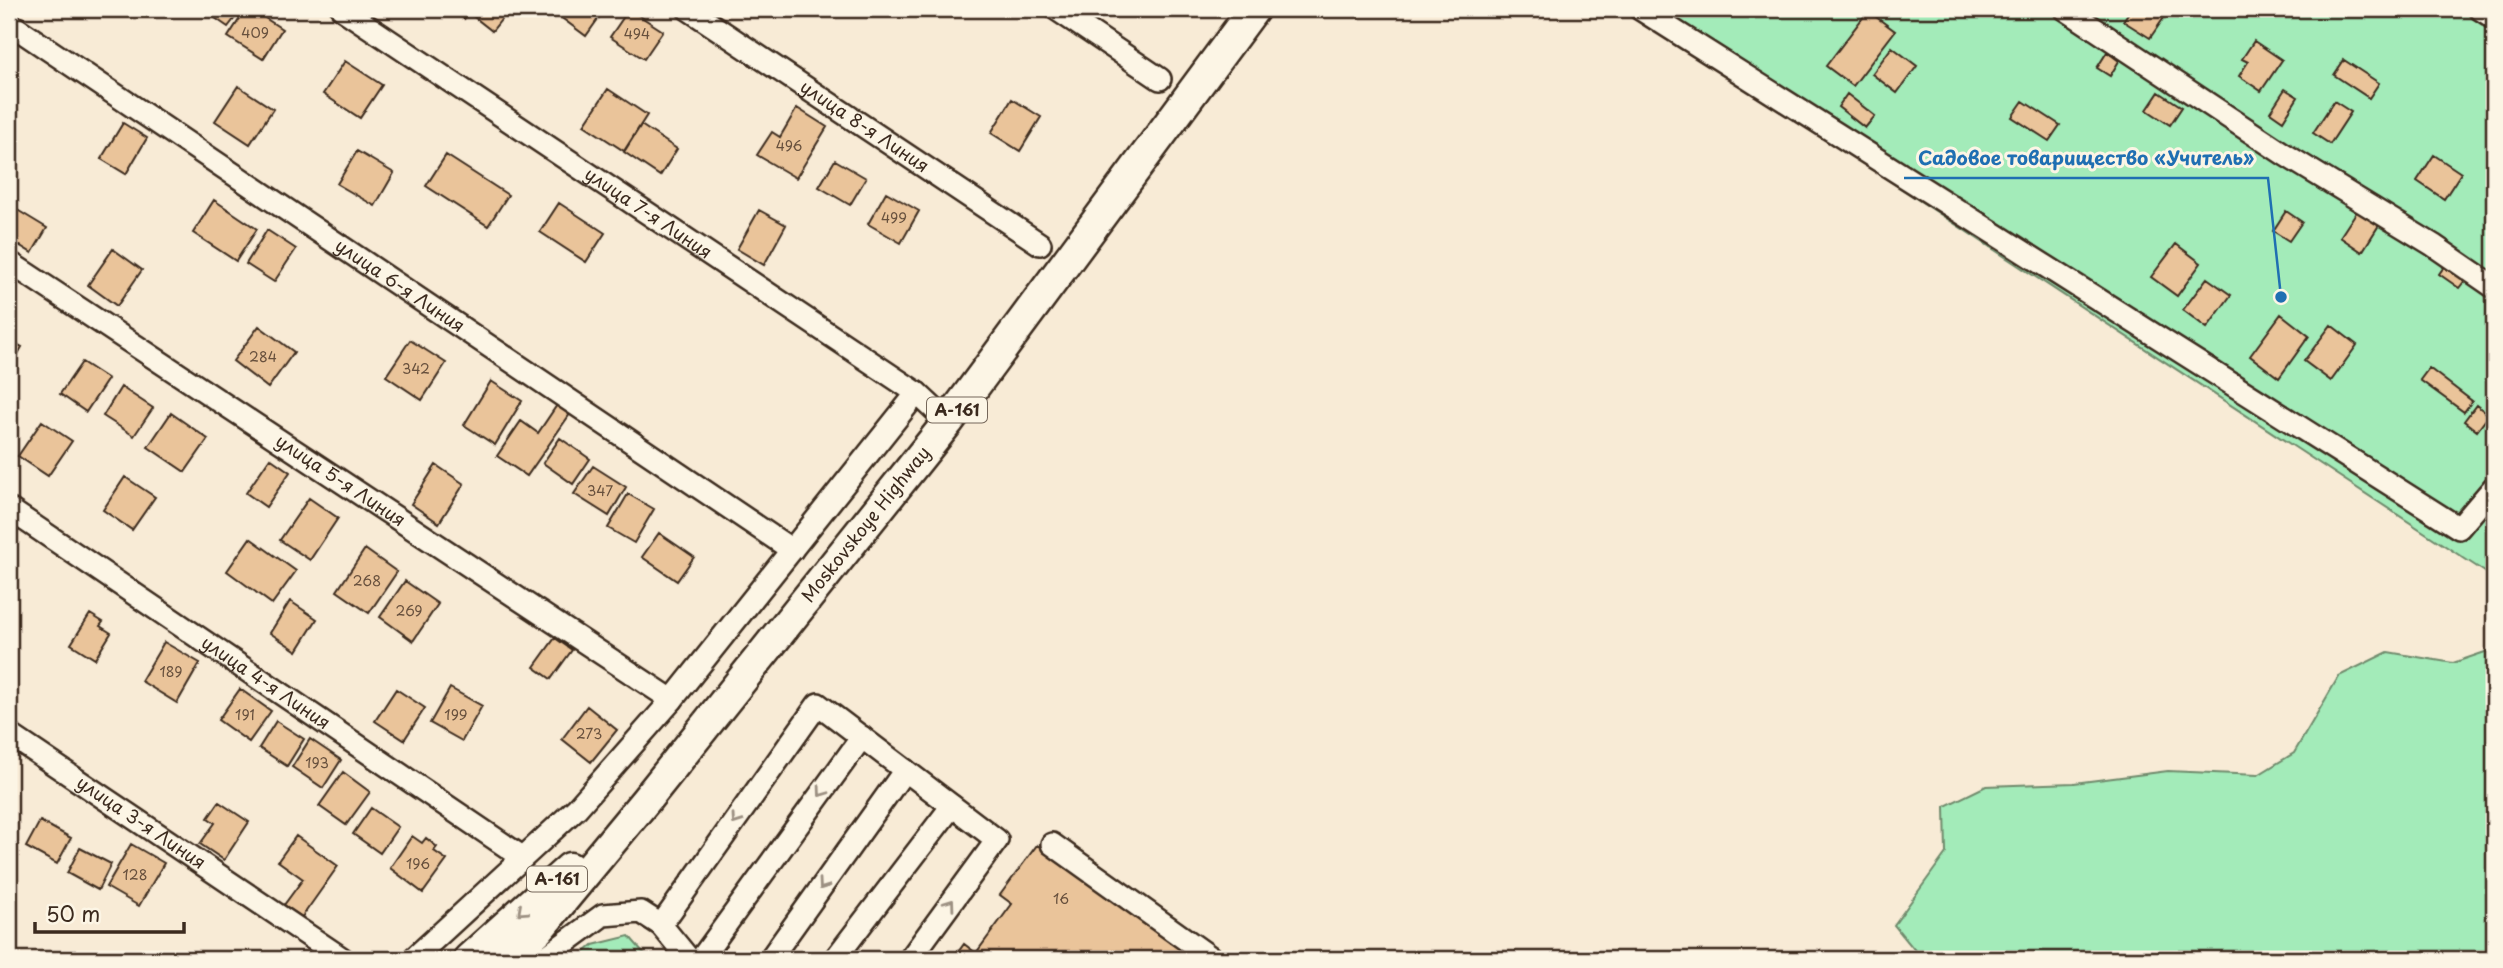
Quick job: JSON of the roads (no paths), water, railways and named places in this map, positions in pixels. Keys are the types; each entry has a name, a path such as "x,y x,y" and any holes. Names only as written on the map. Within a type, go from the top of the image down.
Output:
{"highway":[{"name":"Moskovskoye Highway","path":"646,800 948,422 1254,9"},
{"name":"А-161","path":"469,959 646,800"},
{"name":"А-161","path":"507,959 539,929 646,800"}],"street":[{"name":"улица 7-я Линия","path":"342,9 917,393 948,422"},
{"name":"улица 8-я Линия","path":"688,9 1040,244"},
{"path":"1056,9 1160,79"},
{"path":"1640,9 2459,528 2494,487"},
{"path":"2065,9 2284,154 2433,245 2494,288"},
{"path":"2480,9 2494,18"},
{"name":"улица 6-я Линия","path":"9,23 792,550"},
{"name":"улица 5-я Линия","path":"9,262 672,700"},
{"path":"413,959 577,808 672,700 917,393"},
{"name":"улица 4-я Линия","path":"9,509 522,857"},
{"path":"662,925 818,704 997,840 910,959"},
{"name":"улица 3-я Линия","path":"9,734 343,959"},
{"path":"701,959 862,737"},
{"path":"770,959 905,770"},
{"path":"835,959 952,806"},
{"path":"1052,844 1213,959"},
{"path":"543,959 603,915 641,912 662,925 689,959"}],"place":[{"name":"Садовое товарищество «Учитель»","path":"2281,297"}]}
